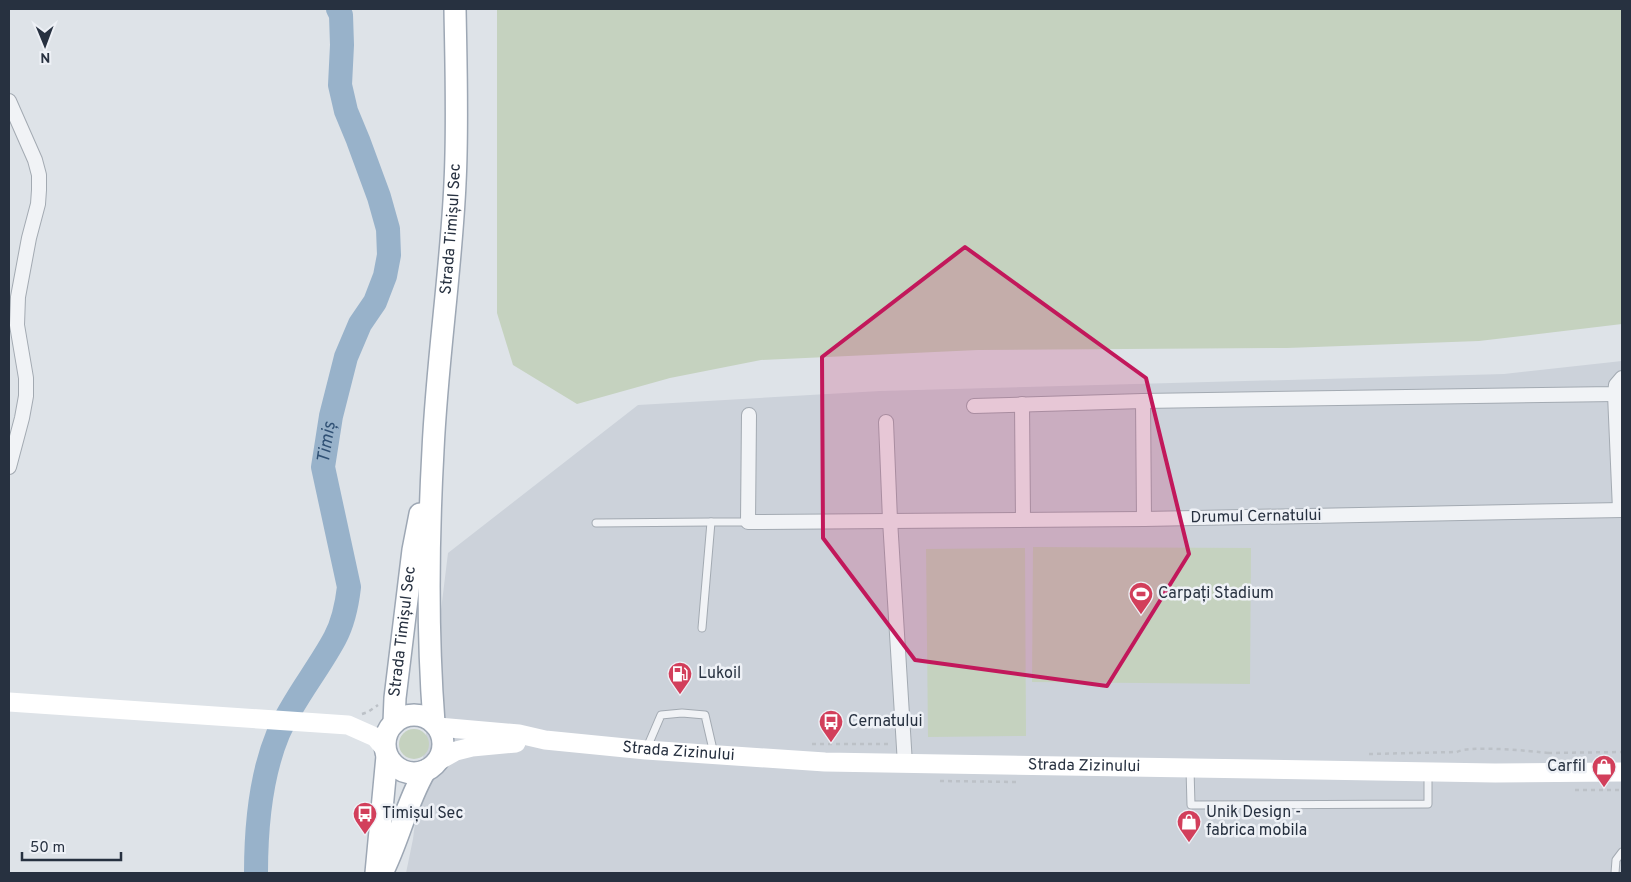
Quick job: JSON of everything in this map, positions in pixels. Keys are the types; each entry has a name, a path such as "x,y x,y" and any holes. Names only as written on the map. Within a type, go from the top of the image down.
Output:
{"main road":[{"name":"Strada Timișul Sec","path":"436,725 429,637 432,450 455,183 457,84 455,9"},
{"name":"Strada Timișul Sec","path":"392,725 413,550 432,450"},
{"path":"9,702 71,705 224,718 344,725 361,723 392,725"},
{"path":"376,873 387,734 392,725 404,717 423,716 436,725 442,735 442,753 416,787 390,857 382,873"},
{"path":"344,725 375,737 392,764 399,770 416,773 432,766"},
{"name":"Strada Zizinului","path":"436,725 519,734 545,740 646,750 825,762 1428,772 1622,772"},
{"name":"Strada Zizinului","path":"432,766 456,751 472,747 545,740"}],"street":[{"path":"9,101 35,160 39,175 38,204 29,238 18,297 17,325 26,378 26,396 9,467"},
{"path":"1621,510 1615,394 1616,385 1622,378"},
{"path":"974,406 1143,401 1615,394"},
{"path":"1143,401 1144,519"},
{"path":"1022,404 1024,519"},
{"path":"748,522 749,415"},
{"path":"886,422 905,764"},
{"name":"Drumul Cernatului","path":"748,522 1144,519 1621,510"}],"lane":[{"path":"702,628 711,522"},
{"path":"596,523 748,522"},
{"path":"646,750 661,715 682,713 705,715 714,755"},
{"path":"1190,767 1191,805 1428,804 1428,772"},
{"path":"1614,873 1616,860 1622,852"}],"path":[{"path":"1548,753 1622,752"}],"highlighted area":[{"path":"965,247 1146,378 1189,554 1107,686 915,660 823,538 822,357"}],"shaded area":[{"path":"1622,361 1622,873 406,873 413,839 448,553 638,405 880,391 1504,374"}],"green space":[{"path":"497,9 1622,9 1622,324 1479,341 1287,348 978,350 761,360 670,378 577,404 513,365 497,313"},
{"name":"Carpați Stadium","path":"1033,547 1251,548 1250,684 1032,682"},
{"path":"1025,548 1026,736 928,737 926,549"},
{"path":"414,729 425,733 429,744 425,755 414,759 403,755 399,744 403,733"}],"waterway":[{"name":"Timiș","path":"256,873 261,802 272,750 290,710 335,638 346,607 349,587 323,467 331,416 346,357 360,324 375,302 385,276 389,255 388,229 379,197 346,111 340,85 342,45 341,15 338,9"}],"place":[{"name":"Carpați Stadium","path":"1141,615"},
{"name":"Lukoil","path":"680,695"},
{"name":"Cernatului","path":"831,743"},
{"name":"Carfil","path":"1604,788"},
{"name":"Timișul Sec","path":"365,835"},
{"name":"Unik Design - fabrica mobila","path":"1189,843"}]}
